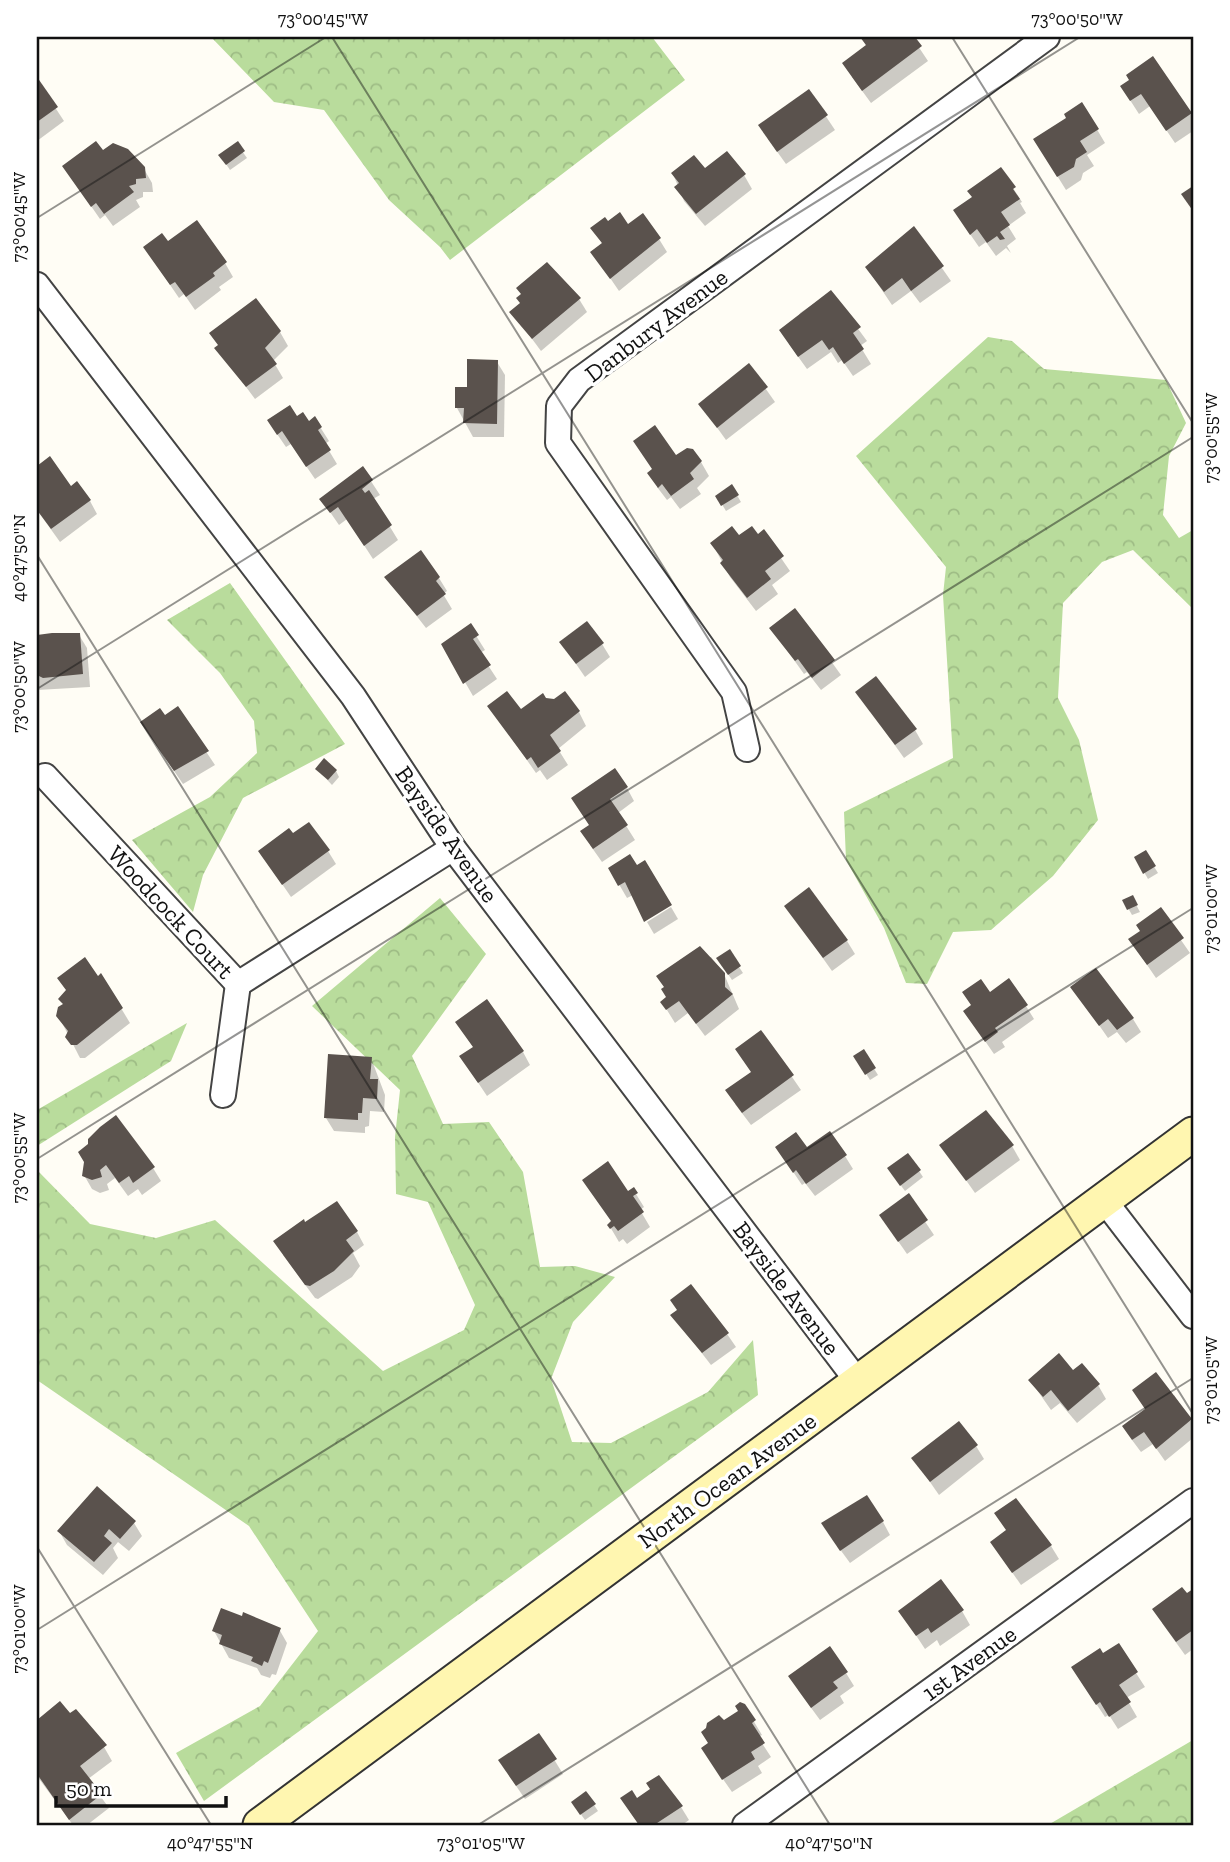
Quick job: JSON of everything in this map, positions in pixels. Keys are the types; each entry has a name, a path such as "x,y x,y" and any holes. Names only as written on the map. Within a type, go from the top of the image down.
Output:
{"main road":[{"name":"North Ocean Avenue","path":"260,1825 1193,1134"}],"street":[{"name":"Danbury Avenue","path":"747,749 734,692 558,443 559,406 579,380 1047,37"},
{"name":"Bayside Avenue","path":"37,285 353,696 453,848 859,1382"},
{"name":"Woodcock Court","path":"45,776 238,984 453,848"},
{"path":"223,1095 238,984"},
{"path":"1104,1200 1193,1316"},
{"name":"1st Avenue","path":"746,1825 1193,1501"}],"green space":[{"path":"211,37 652,37 685,80 450,260 440,247 389,200 324,110 274,102"},
{"path":"988,337 1012,341 1044,369 1166,380 1186,423 1169,456 1163,515 1179,538 1193,530 1193,609 1133,550 1102,562 1063,603 1058,698 1079,740 1098,820 1053,876 991,930 953,932 927,984 906,983 884,928 846,860 844,812 953,758 943,595 946,567 856,456"},
{"path":"230,583 345,744 243,798 203,875 193,912 132,840 210,797 257,753 254,721 220,673 167,620"},
{"path":"440,898 486,954 412,1056 443,1124 489,1122 523,1172 540,1267 575,1266 615,1277 573,1322 551,1379 572,1442 611,1443 708,1392 753,1340 758,1395 204,1801 176,1753 260,1706 318,1631 249,1526 37,1380 37,1170 90,1224 156,1238 215,1220 383,1371 464,1330 475,1305 428,1202 396,1194 395,1137 400,1090 312,1006"},
{"path":"187,1023 171,1061 37,1146 37,1110"},
{"path":"1193,1740 1193,1825 1048,1825"}],"building":[{"path":"860,37 915,37 922,46 862,91 842,63 866,45"},
{"path":"1153,56 1192,113 1166,131 1141,94 1130,101 1120,86 1129,80 1126,75"},
{"path":"37,77 58,107 37,122"},
{"path":"809,89 828,115 777,152 758,125"},
{"path":"1082,102 1099,129 1080,141 1087,152 1076,159 1074,167 1057,177 1033,139 1066,118 1064,114"},
{"path":"96,141 103,150 113,143 128,149 145,167 146,178 136,179 136,184 129,186 134,192 104,214 96,203 91,207 62,166"},
{"path":"238,141 245,151 226,165 218,155"},
{"path":"727,151 746,174 696,214 674,187 679,183 671,173 694,155 705,168"},
{"path":"1001,167 1016,187 1013,189 1020,199 1001,212 1010,225 1000,232 1005,239 1000,240 997,236 987,243 977,229 970,235 953,210 972,197 967,191"},
{"path":"1193,186 1193,211 1181,194"},
{"path":"620,212 628,224 643,213 661,238 610,279 590,252 602,243 590,228 605,217 608,221"},
{"path":"197,220 227,262 213,273 215,276 186,297 175,282 170,285 143,247 162,233 168,241"},
{"path":"914,226 944,266 911,291 902,278 884,292 865,267"},
{"path":"547,262 581,298 532,339 509,312 520,303 516,298 521,294 516,288"},
{"path":"831,290 861,327 853,333 864,349 844,364 833,347 829,350 822,340 798,357 779,330"},
{"path":"256,298 281,331 265,348 277,364 246,387 214,348 218,345 209,333"},
{"path":"467,359 498,360 497,424 463,423 464,408 455,408 455,387 467,387"},
{"path":"749,363 768,387 717,428 698,404"},
{"path":"290,405 297,416 303,412 309,421 315,416 322,427 318,430 331,450 306,467 282,431 277,435 267,420"},
{"path":"655,425 676,455 687,448 693,449 702,461 690,473 694,479 671,496 662,484 658,488 647,473 652,469 633,441"},
{"path":"50,456 71,486 77,481 91,500 51,529 37,510 37,466"},
{"path":"363,466 373,480 362,489 365,493 369,490 392,525 364,546 338,507 330,513 319,499"},
{"path":"732,484 739,495 721,506 715,496"},
{"path":"732,526 739,535 752,526 758,534 764,529 784,556 765,571 771,579 747,598 720,563 723,560 710,543"},
{"path":"421,550 440,577 436,581 446,594 417,616 384,577"},
{"path":"795,608 835,660 812,678 769,628"},
{"path":"587,621 604,643 576,664 559,642"},
{"path":"471,623 479,635 473,639 491,665 463,684 441,644"},
{"path":"80,633 83,674 43,678 37,675 37,635"},
{"path":"876,676 917,729 895,745 855,692"},
{"path":"507,691 521,709 543,693 546,698 554,699 565,691 580,711 550,735 561,751 538,768 531,757 527,760 487,706"},
{"path":"178,706 209,751 174,771 140,722 160,708 165,715"},
{"path":"324,758 337,770 328,780 315,769"},
{"path":"615,768 628,787 610,799 628,825 593,849 580,831 589,825 571,798"},
{"path":"309,822 330,850 282,885 258,851 289,828 293,833"},
{"path":"1146,850 1156,866 1143,874 1134,857"},
{"path":"630,854 637,865 645,860 672,905 644,922 625,882 618,886 608,868"},
{"path":"809,887 848,940 823,958 784,906"},
{"path":"1133,895 1138,905 1127,910 1122,900"},
{"path":"1161,907 1184,938 1147,965 1128,939 1140,931 1136,925"},
{"path":"700,946 725,973 725,987 733,994 696,1024 679,1001 666,1010 660,1002 666,997 661,989 664,987 656,976"},
{"path":"730,949 741,966 728,975 716,958"},
{"path":"85,957 98,976 101,973 123,1008 77,1045 71,1045 65,1037 68,1031 56,1016 58,1007 63,1004 58,999 66,990 57,978"},
{"path":"1096,968 1134,1018 1117,1030 1108,1019 1099,1026 1070,987"},
{"path":"1009,978 1028,1005 995,1028 998,1032 985,1042 963,1011 971,1005 962,992 981,979 990,992"},
{"path":"487,999 524,1051 478,1083 459,1056 473,1047 455,1022"},
{"path":"761,1030 794,1075 742,1113 725,1090 751,1072 735,1049"},
{"path":"864,1049 876,1068 865,1075 853,1056"},
{"path":"328,1054 372,1057 370,1079 378,1079 377,1099 363,1098 362,1113 358,1113 358,1120 324,1118"},
{"path":"986,1110 1014,1145 966,1181 939,1145"},
{"path":"116,1115 155,1167 133,1183 129,1176 119,1183 106,1165 100,1170 102,1177 92,1180 82,1176 84,1162 78,1152 88,1144 88,1139 100,1127"},
{"path":"830,1131 847,1155 806,1184 796,1170 793,1173 775,1147 796,1132 807,1147"},
{"path":"908,1153 921,1170 900,1186 887,1168"},
{"path":"608,1161 628,1191 634,1187 638,1193 633,1196 644,1212 618,1231 614,1226 610,1229 607,1225 611,1221 582,1180"},
{"path":"909,1193 928,1220 898,1242 879,1215"},
{"path":"337,1201 358,1231 346,1240 354,1251 334,1271 310,1286 305,1285 273,1241 304,1219 305,1222"},
{"path":"691,1284 729,1333 702,1353 670,1315 677,1310 670,1300"},
{"path":"1059,1353 1073,1370 1082,1363 1100,1384 1068,1411 1051,1390 1043,1397 1028,1380"},
{"path":"1156,1372 1192,1419 1156,1449 1144,1432 1132,1440 1122,1426 1145,1409 1132,1390"},
{"path":"959,1421 978,1445 930,1482 911,1458"},
{"path":"97,1486 136,1521 120,1539 109,1529 104,1536 112,1543 94,1562 57,1531"},
{"path":"867,1495 884,1521 840,1551 821,1523"},
{"path":"1016,1498 1052,1545 1012,1573 990,1542 1006,1530 994,1513"},
{"path":"941,1579 964,1610 931,1633 928,1628 916,1636 898,1611"},
{"path":"1182,1587 1187,1593 1193,1589 1193,1630 1176,1642 1152,1609"},
{"path":"221,1608 242,1616 243,1612 281,1628 268,1663 264,1661 262,1666 251,1661 253,1657 219,1644 222,1635 212,1631"},
{"path":"1119,1643 1138,1672 1119,1685 1131,1702 1109,1717 1100,1702 1096,1705 1071,1667 1100,1648 1103,1653"},
{"path":"830,1646 848,1672 833,1682 838,1688 811,1708 788,1676"},
{"path":"60,1701 70,1713 76,1709 107,1745 80,1766 102,1794 69,1820 37,1774 37,1720"},
{"path":"740,1702 745,1704 756,1720 752,1723 765,1743 751,1752 755,1759 722,1780 701,1748 708,1743 701,1732 707,1723 719,1715 724,1720 738,1711 735,1706"},
{"path":"539,1733 557,1759 516,1786 498,1760"},
{"path":"659,1775 683,1806 654,1825 639,1825 620,1798 632,1790 637,1798 650,1789 646,1783"},
{"path":"586,1791 596,1804 580,1815 571,1802"}]}
